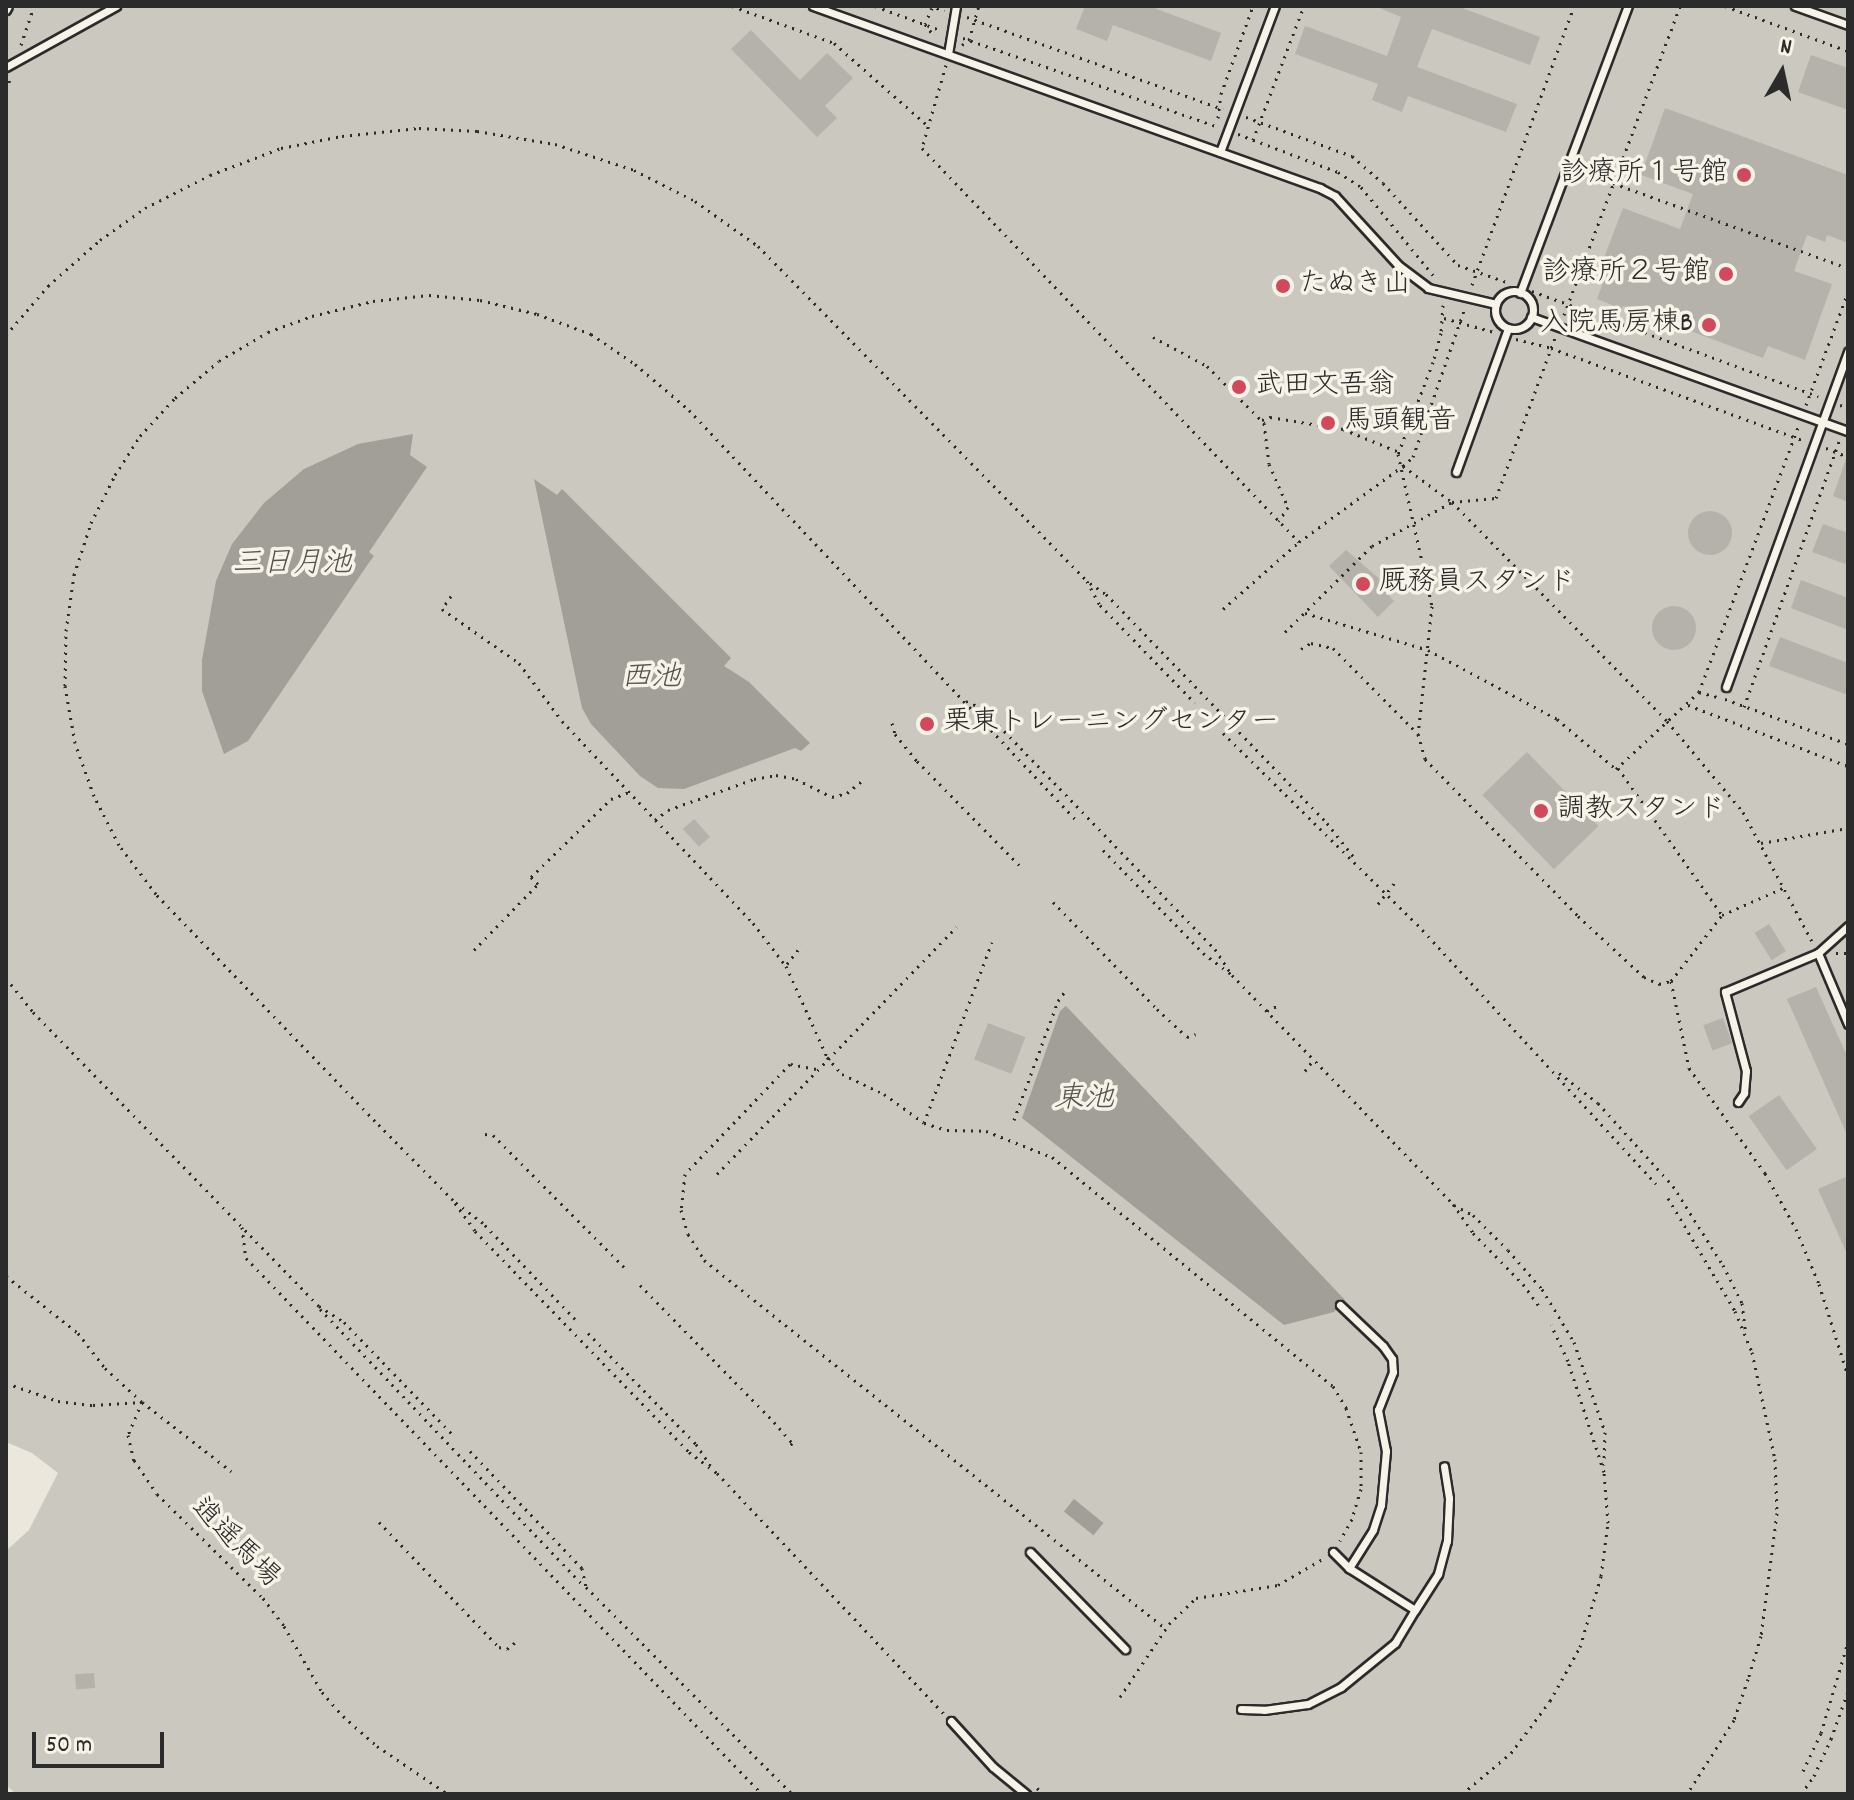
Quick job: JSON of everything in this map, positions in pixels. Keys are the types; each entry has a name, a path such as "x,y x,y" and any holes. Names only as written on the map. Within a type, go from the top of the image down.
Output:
{"lane":[{"path":"6,67 116,6"},
{"path":"813,6 1298,179 1335,196 1398,265 1428,288 1496,304"},
{"path":"1220,152 1275,6"},
{"path":"1521,290 1628,6"},
{"path":"1795,6 1848,25"},
{"path":"948,54 955,9"},
{"path":"1506,332 1496,316 1496,304 1509,292 1521,290"},
{"path":"1506,332 1524,326 1531,317 1530,300 1521,290"},
{"path":"1531,317 1846,430"},
{"path":"1456,472 1506,332"},
{"path":"1726,687 1848,351"},
{"path":"1738,1102 1744,1093 1746,1071 1725,992 1818,953 1848,926"},
{"path":"1818,953 1848,1024"},
{"path":"1340,1305 1383,1346 1392,1359 1393,1372 1378,1410 1386,1451 1381,1505 1373,1530 1349,1568"},
{"path":"1241,1709 1264,1710 1308,1704 1341,1687 1395,1643 1438,1574 1447,1541 1449,1498 1444,1466"},
{"path":"1030,1552 1125,1649"},
{"path":"1333,1552 1349,1568 1415,1610"},
{"path":"951,1721 993,1767 1026,1794"}],"path":[{"path":"16,61 34,6"},
{"path":"732,6 834,43 928,126"},
{"path":"875,6 1229,130 1338,172 1361,187 1417,253 1442,293 1444,318 1433,362 1399,452 1432,606 1418,734 1425,759 1578,916 1644,977 1659,984 1671,981 1722,915 1783,888"},
{"path":"925,24 931,6 955,9 975,19 1352,156 1383,183 1458,265 1848,408"},
{"path":"969,40 979,6"},
{"path":"1217,126 1219,108 1253,6"},
{"path":"1253,140 1304,6"},
{"path":"1223,609 1299,542 1413,457 1574,6"},
{"path":"1285,632 1372,546 1452,502 1496,498 1680,6"},
{"path":"1725,6 1848,51"},
{"path":"948,54 922,148 1299,542"},
{"path":"6,335 48,286 100,240 145,208 210,175 281,148 342,136 419,128 477,131 555,144 634,170 695,201 758,246 1087,581 1106,594 1327,823 1358,862 1656,1184"},
{"path":"1613,183 1848,268"},
{"path":"1616,769 1699,692 1848,292"},
{"path":"951,1721 713,1470 689,1452 485,1242 453,1200 156,894 119,845 94,796 75,743 65,686 66,631 74,575 91,523 115,475 140,436 175,398 219,361 268,332 312,316 373,301 429,295 480,300 537,314 591,334 635,364 689,410 966,701 974,716 1076,820"},
{"path":"1444,318 1506,332 1848,457"},
{"path":"1153,337 1207,366 1262,420 1269,464 1288,507 1279,521"},
{"path":"1262,420 1270,417 1343,429 1399,452"},
{"path":"1846,430 1744,707 1848,744"},
{"path":"1403,466 1452,502 1667,721 1743,812 1818,953"},
{"path":"1087,581 1100,605 1195,703"},
{"path":"451,596 442,609 519,663 562,721 753,923 786,966 827,1057 842,1074 884,1094 924,1123 947,1130 986,1131 1052,1157 1333,1386 1346,1408 1361,1452 1361,1489 1352,1519 1333,1552 1278,1585 1196,1598 1166,1629 1120,1697"},
{"path":"1305,613 1428,650 1557,719 1616,769 1722,915"},
{"path":"1301,649 1321,643 1333,648 1418,734"},
{"path":"966,701 982,708 1215,949 1232,975"},
{"path":"1688,705 1848,766"},
{"path":"892,723 895,734 917,761 1021,867"},
{"path":"1223,733 1324,835 1358,862"},
{"path":"655,820 668,810 765,777 776,775 796,779 832,797 847,793 863,780"},
{"path":"474,950 538,884 531,877 611,799 629,792"},
{"path":"1760,843 1848,828"},
{"path":"1103,850 1203,953 1232,975 1453,1204 1473,1233 1523,1284 1542,1310"},
{"path":"1378,904 1397,880"},
{"path":"1053,902 1187,1037 1196,1034"},
{"path":"717,1174 956,927"},
{"path":"924,1123 992,942"},
{"path":"786,966 802,945"},
{"path":"6,978 33,1012 313,1300 347,1340 792,1794"},
{"path":"1671,981 1689,1068 1765,1173 1796,1229 1819,1284 1848,1376"},
{"path":"1014,1120 1058,1001 1066,990"},
{"path":"1267,1011 1277,1006"},
{"path":"1305,1071 1314,1059"},
{"path":"816,1069 790,1064 685,1174 681,1210 688,1234 704,1260 1166,1629"},
{"path":"1559,1073 1598,1103 1673,1186 1700,1224 1742,1303 1748,1342 1766,1408 1775,1459 1777,1513 1772,1573 1761,1636 1734,1720 1687,1794"},
{"path":"485,1134 493,1135 624,1267"},
{"path":"1668,1198 1700,1248 1748,1342"},
{"path":"453,1200 483,1223 575,1319"},
{"path":"1453,1204 1473,1215 1508,1250 1542,1289 1574,1342 1605,1432 1603,1469 1608,1523 1601,1576 1580,1647 1550,1701 1511,1753 1462,1794"},
{"path":"242,1227 246,1258 762,1794"},
{"path":"6,1276 78,1333 105,1368 142,1402 231,1471"},
{"path":"640,1285 774,1422 792,1443 788,1449"},
{"path":"313,1300 344,1322 452,1434"},
{"path":"1551,1325 1568,1361 1603,1469"},
{"path":"588,1333 696,1444 713,1470"},
{"path":"6,1383 58,1401 93,1405 142,1402"},
{"name":"逍遥馬場","path":"142,1402 128,1435 134,1460 157,1494 263,1598 284,1626 322,1692 343,1716 377,1746 448,1794"},
{"path":"470,1451 582,1568 586,1587"},
{"path":"379,1522 499,1647 507,1649 518,1640"},
{"path":"1803,1771 1821,1733 1848,1642"},
{"path":"1801,1794 1814,1776 1831,1739 1848,1691"}],"shaded area":[{"name":"栗東トレーニングセンター","path":"6,6 1848,6 1848,1794 16,1794 6,1785 6,1551 29,1530 58,1473 32,1453 6,1442"}],"water":[{"name":"三日月池","path":"413,434 410,455 427,467 369,552 374,556 248,741 224,754 202,691 202,660 216,581 232,544 264,503 304,469 358,444"},
{"name":"西池","path":"534,479 557,495 562,489 731,658 724,666 749,682 810,743 801,751 795,748 684,789 658,788 640,776 591,724 582,708"},
{"name":"東池","path":"1066,1006 1345,1300 1334,1312 1284,1325 1022,1118 1060,1011"},
{"path":"1074,1499 1104,1523 1093,1535 1064,1511"}],"building":[{"path":"1085,6 1149,6 1221,33 1211,61 1113,25 1107,41 1076,29"},
{"path":"1375,6 1457,6 1540,37 1530,65 1432,29 1417,67 1517,104 1506,132 1408,96 1402,112 1372,100 1378,84 1295,54 1305,26 1387,56 1401,17"},
{"path":"751,30 800,80 827,53 853,78 825,106 837,118 817,137 731,49"},
{"path":"1811,55 1848,68 1848,110 1798,92"},
{"path":"1665,108 1848,175 1848,243 1827,235 1825,242 1807,235 1794,271 1832,284 1805,360 1768,346 1763,358 1597,299 1609,265 1602,263 1623,208 1680,229 1693,194 1641,175"},
{"path":"1848,459 1848,502 1833,496"},
{"path":"1710,511 1725,518 1732,533 1725,548 1710,555 1695,548 1688,533 1695,518"},
{"path":"1823,524 1848,533 1848,565 1812,552"},
{"name":"厩務員スタンド","path":"1346,550 1382,581 1378,584 1394,601 1378,617 1329,566"},
{"path":"1801,580 1848,598 1848,630 1791,608"},
{"path":"1674,606 1689,613 1696,628 1689,643 1674,650 1659,643 1652,628 1659,613"},
{"path":"1780,637 1848,663 1848,695 1769,666"},
{"name":"調教スタンド","path":"1527,752 1599,826 1554,869 1482,795"},
{"path":"694,819 710,837 699,847 683,829"},
{"path":"1769,924 1786,951 1772,960 1755,933"},
{"path":"1816,987 1848,1058 1848,1137 1787,999"},
{"path":"1723,1018 1732,1043 1713,1051 1703,1025"},
{"path":"988,1023 1025,1037 1011,1074 974,1059"},
{"path":"1779,1095 1817,1149 1787,1170 1749,1116"},
{"path":"1848,1176 1848,1256 1818,1189"},
{"path":"94,1673 95,1688 76,1689 75,1674"}],"place":[{"name":"診療所１号館","path":"1744,175"},
{"name":"診療所２号館","path":"1726,274"},
{"name":"たぬき山","path":"1283,286"},
{"name":"入院馬房棟B","path":"1709,325"},
{"name":"武田文吾翁","path":"1239,387"},
{"name":"馬頭観音","path":"1328,423"},
{"name":"厩務員スタンド","path":"1363,584"},
{"name":"栗東トレーニングセンター","path":"927,724"},
{"name":"調教スタンド","path":"1541,811"}]}
